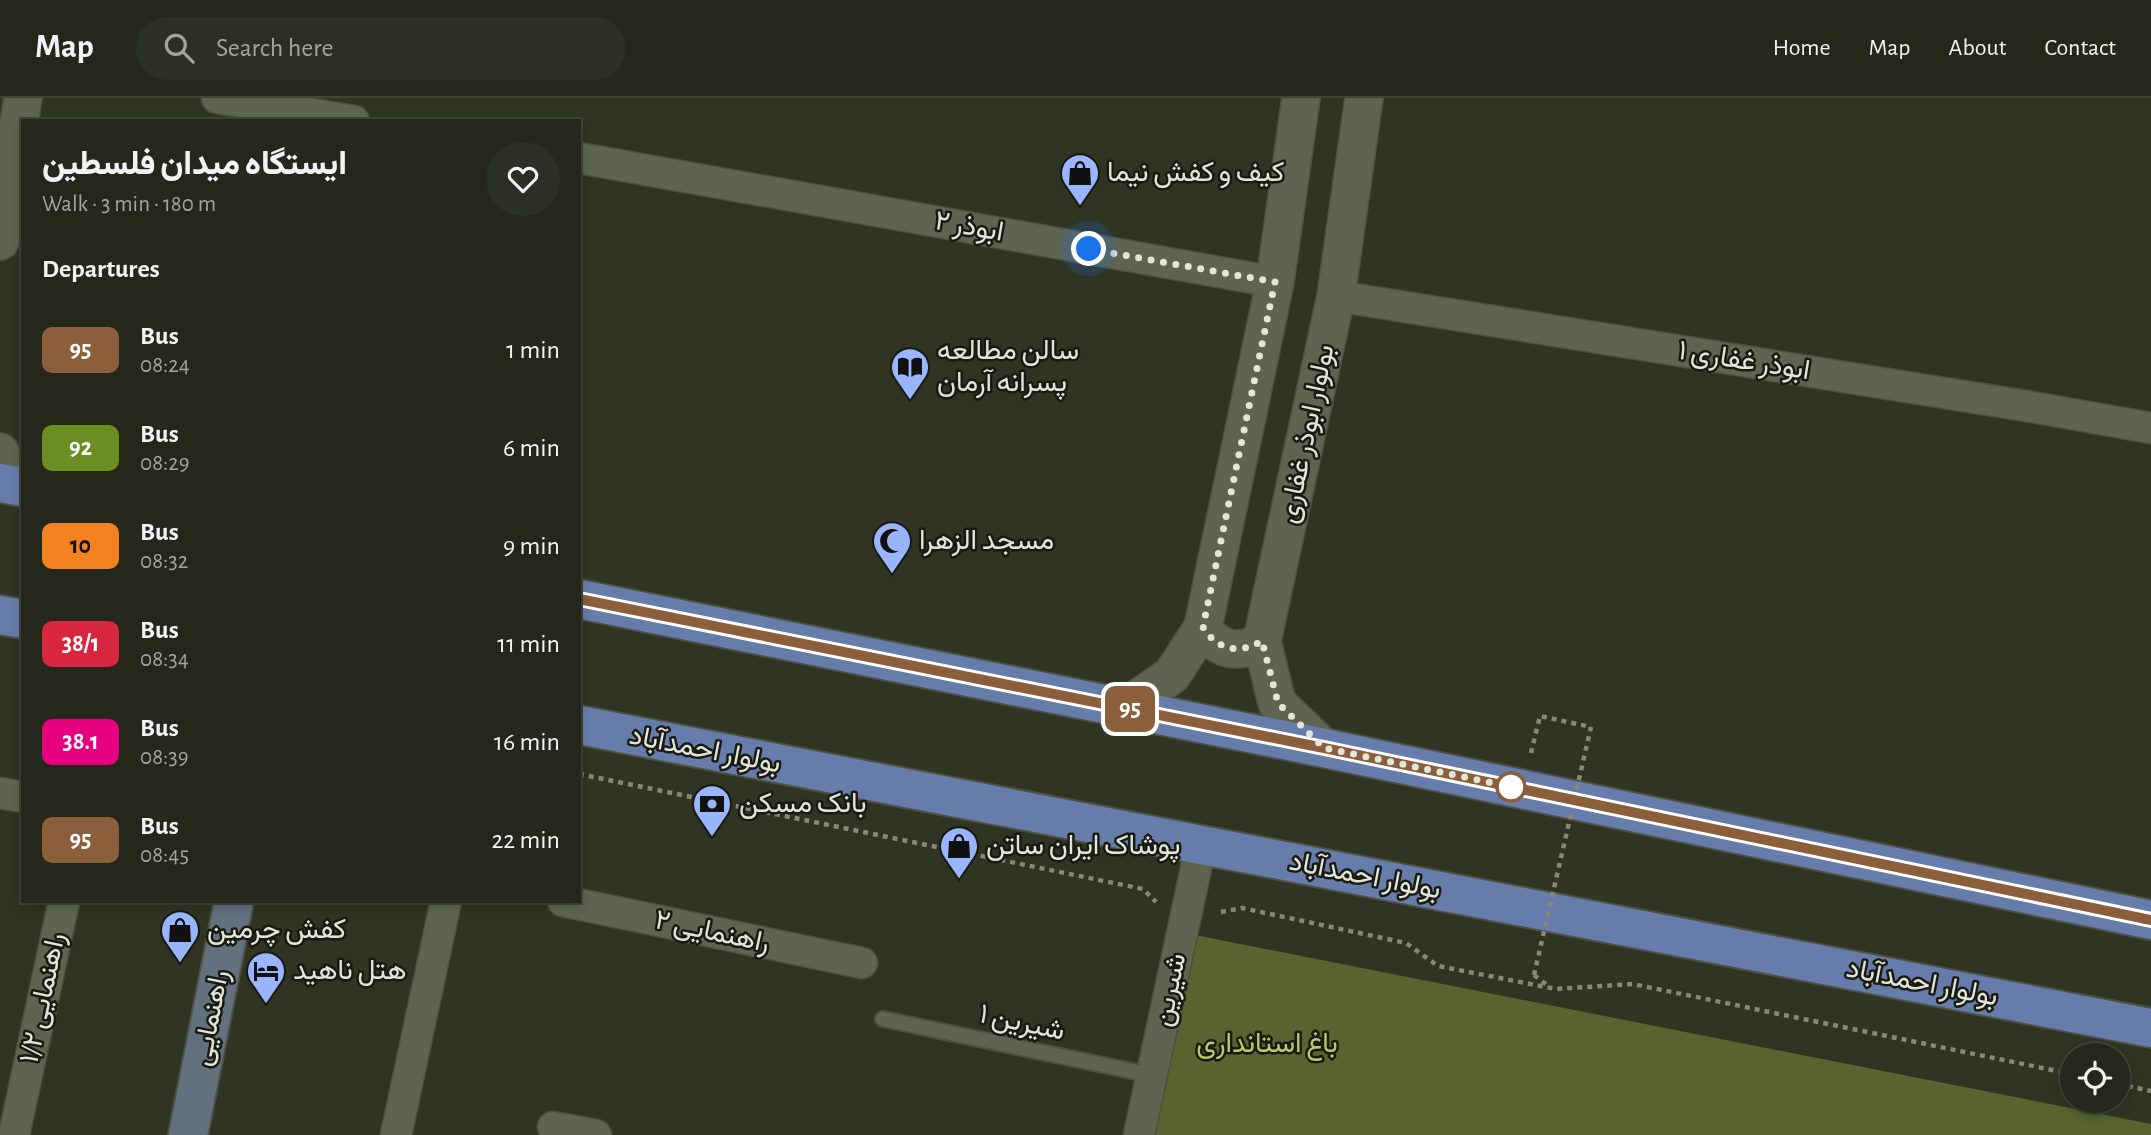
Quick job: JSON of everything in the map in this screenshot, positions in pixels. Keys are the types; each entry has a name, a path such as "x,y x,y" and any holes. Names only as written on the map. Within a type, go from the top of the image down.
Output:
{"main road":[{"path":"581,599 1324,748 2151,920"},
{"path":"0,615 21,619"},
{"name":"بولوار احمدآباد","path":"581,726 2151,1028"},
{"name":"راهنمایی","path":"187,1135 233,903"}],"street":[{"path":"0,241 23,98"},
{"path":"217,98 343,119"},
{"path":"1124,708 1172,675 1203,627 1275,282 1301,98"},
{"name":"بولوار ابوذر غفاری","path":"1324,748 1278,703 1262,641 1336,296 1364,98"},
{"name":"ابوذر ۲","path":"581,158 1275,282"},
{"name":"ابوذر غفاری ۱","path":"1336,296 2151,428"},
{"path":"1203,627 1210,639 1229,649 1250,648 1262,641"},
{"path":"0,793 21,797"},
{"name":"شیرین","path":"1139,1135 1201,845"},
{"name":"راهنمایی ۱/۲","path":"14,1135 64,903"},
{"path":"396,1135 446,903"},
{"name":"راهنمایی ۲","path":"573,903 862,963"},
{"path":"553,1127 596,1135"}],"lane":[{"name":"شیرین ۱","path":"883,1019 1152,1074"}],"path":[{"path":"1540,716 1591,727 1534,975 1549,987"},
{"path":"581,774 1143,889 1161,908 1204,915 1242,908 1406,943 1438,966 1556,989 1633,984 2060,1072"},
{"path":"2130,1087 2151,1091"}],"green space":[{"name":"باغ استانداری","path":"1195,935 2060,1106 2060,1113 2095,1113 2151,1124 2151,1135 1153,1135"}],"bus line":[{"name":"95","path":"581,599 1324,748 2151,920"}],"place":[{"name":"کیف و کفش نیما","path":"1080,207"},
{"name":"سالن مطالعه پسرانه آرمان","path":"910,401"},
{"name":"مسجد الزهرا","path":"892,575"},
{"name":"بانک مسکن","path":"712,838"},
{"name":"پوشاک ایران ساتن","path":"959,880"},
{"name":"کفش چرمین","path":"180,964"},
{"name":"هتل ناهید","path":"266,1005"}],"route":[{"path":"1089,249 1275,282 1203,627 1210,639 1222,647 1236,650 1250,648 1262,641 1278,703 1324,748 1522,789 1511,787"}]}
